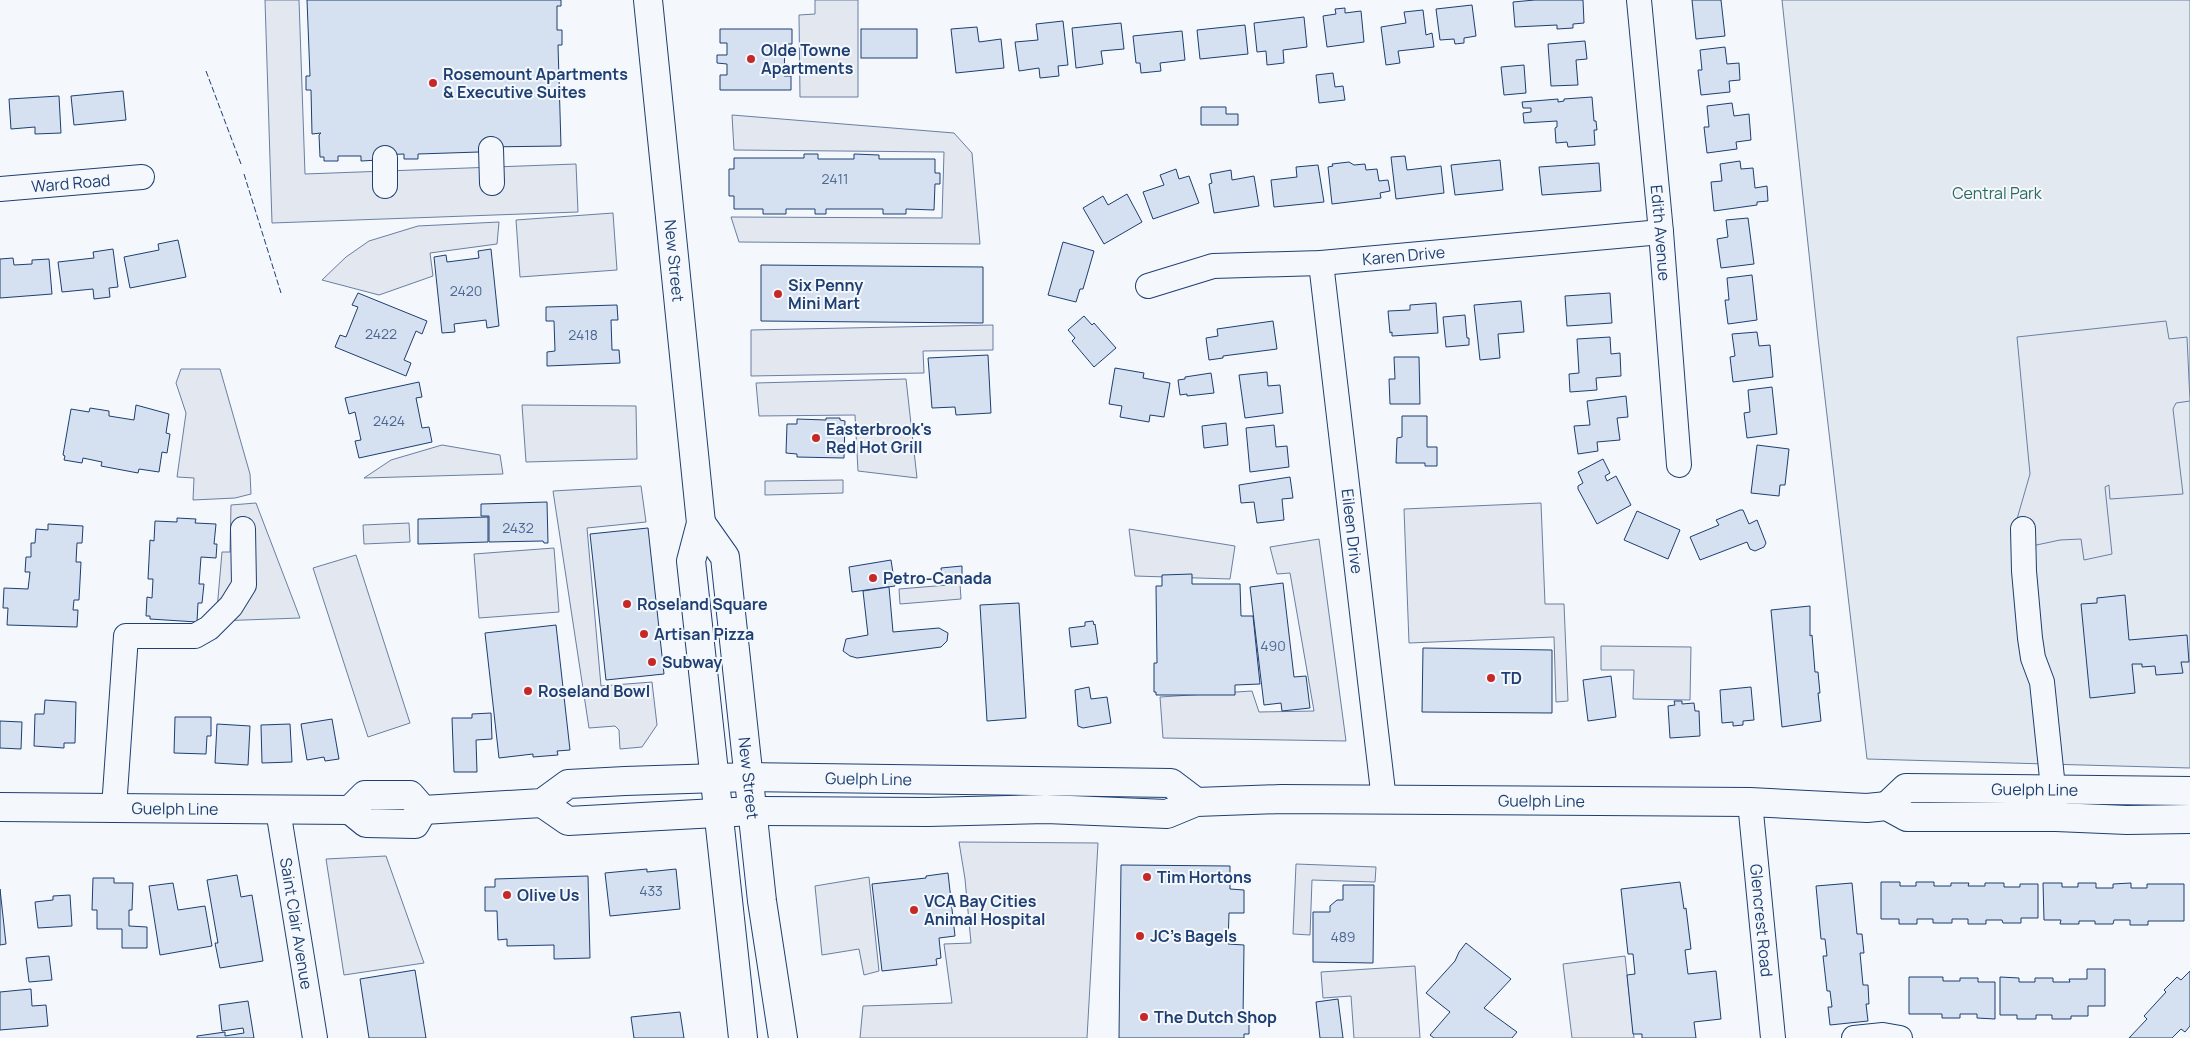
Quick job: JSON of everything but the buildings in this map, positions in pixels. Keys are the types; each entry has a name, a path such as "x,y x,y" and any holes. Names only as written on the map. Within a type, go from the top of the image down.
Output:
{"main road":[{"name":"New Street","path":"648,0 701,523 691,561 743,1038"},
{"name":"New Street","path":"701,523 725,557 762,901 783,1038"},
{"name":"Guelph Line","path":"0,808 350,810 365,796 410,794 423,810 542,803 568,784 750,777 1171,783 1196,802"},
{"name":"Guelph Line","path":"1887,806 1906,788 2190,791"},
{"name":"Guelph Line","path":"542,803 568,821 753,811 928,812 1046,809 1167,814 1196,802 1384,800 1750,802 1867,808 1887,806 1907,817 2190,819"}],"street":[{"name":"Edith Avenue","path":"1639,0 1661,232 1679,465"},
{"path":"491,149 492,183"},
{"path":"385,158 385,186"},
{"name":"Ward Road","path":"0,189 142,177"},
{"name":"Karen Drive","path":"1148,286 1213,266 1321,262 1661,232"},
{"name":"Eileen Drive","path":"1321,262 1384,800"},
{"path":"114,808 126,636 196,636 208,628 231,606 244,585 243,529"},
{"path":"2023,529 2024,572 2030,638 2033,658 2043,692 2056,817"},
{"name":"Glencrest Road","path":"1750,802 1773,1038"},
{"name":"Saint Clair Avenue","path":"278,810 315,1038"},
{"path":"1854,1038 1883,1035 1900,1038"}],"green space":[{"name":"Central Park","path":"1782,0 2190,0 2190,768 1867,759 1818,338"}],"shaded area":[{"path":"265,0 299,0 305,174 576,164 578,212 272,223"},
{"path":"815,0 858,0 858,97 800,97 799,15 815,14"},
{"path":"732,115 954,133 972,153 980,244 739,242 731,217 942,218 944,152 734,150"},
{"path":"613,213 617,270 520,277 516,220"},
{"path":"499,222 497,244 430,253 433,276 379,295 322,280 346,257 369,241 418,226"},
{"path":"2166,321 2169,339 2187,337 2190,401 2176,403 2173,409 2183,494 2110,499 2109,485 2105,487 2112,554 2084,560 2081,539 2060,540 2013,550 2017,519 2030,474 2017,337"},
{"path":"993,325 993,350 923,351 924,373 751,376 751,330"},
{"path":"181,369 220,369 250,474 251,494 235,498 193,500 194,478 177,477 186,413 176,383"},
{"path":"906,379 917,478 858,471 855,415 759,416 756,383"},
{"path":"522,405 636,406 637,459 526,462"},
{"path":"442,445 500,455 503,474 364,478 391,460"},
{"path":"843,480 843,493 765,495 765,481"},
{"path":"641,486 646,522 587,528 601,686 652,682 657,725 642,747 620,749 619,730 615,726 589,728 553,491"},
{"path":"256,503 300,618 216,621 222,552 230,552 231,505"},
{"path":"1541,503 1545,604 1564,604 1568,701 1556,702 1554,637 1409,643 1404,509"},
{"path":"409,523 410,542 364,544 363,525"},
{"path":"1129,529 1235,546 1230,579 1135,576"},
{"path":"1319,539 1346,741 1163,738 1160,697 1252,691 1259,712 1314,711 1290,573 1277,574 1270,547"},
{"path":"554,548 559,612 479,618 474,554"},
{"path":"356,555 410,723 368,737 313,568"},
{"path":"960,584 961,599 900,604 899,589"},
{"path":"1601,646 1691,647 1690,700 1633,699 1634,670 1601,670"},
{"path":"959,842 1098,843 1087,1038 860,1038 863,1006 952,1003 944,944 971,943 965,879"},
{"path":"386,856 424,963 344,975 326,859"},
{"path":"1296,864 1376,867 1375,882 1312,880 1310,935 1293,934"},
{"path":"869,877 879,971 864,975 859,949 822,955 815,886"},
{"path":"1625,956 1634,1038 1572,1038 1563,964"},
{"path":"1415,966 1420,1038 1354,1038 1351,996 1323,998 1321,972"}],"fence":[{"path":"206,71 241,164"},
{"path":"244,174 281,293"}],"place":[{"name":"Olde Towne Apartments","path":"751,59"},
{"name":"Rosemount Apartments & Executive Suites","path":"433,83"},
{"name":"Six Penny Mini Mart","path":"778,294"},
{"name":"Easterbrook's Red Hot Grill","path":"816,438"},
{"name":"Petro-Canada","path":"873,578"},
{"name":"Roseland Square","path":"627,604"},
{"name":"Artisan Pizza","path":"644,634"},
{"name":"Subway","path":"652,662"},
{"name":"TD","path":"1491,678"},
{"name":"Roseland Bowl","path":"528,691"},
{"name":"Tim Hortons","path":"1147,877"},
{"name":"Olive Us","path":"507,895"},
{"name":"VCA Bay Cities Animal Hospital","path":"914,910"},
{"name":"JC's Bagels","path":"1140,936"},
{"name":"The Dutch Shop","path":"1144,1017"}]}
